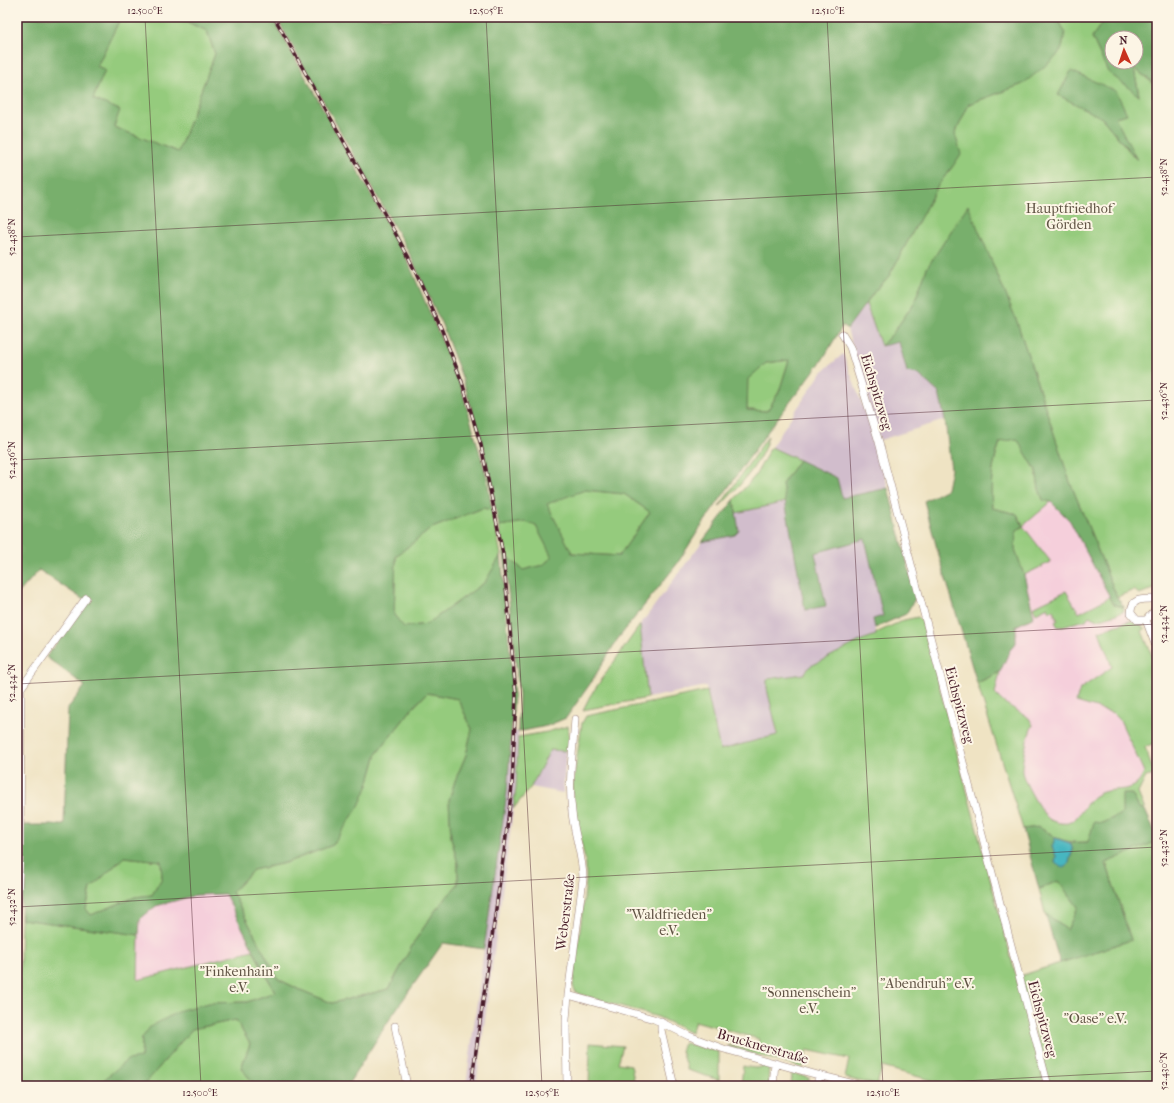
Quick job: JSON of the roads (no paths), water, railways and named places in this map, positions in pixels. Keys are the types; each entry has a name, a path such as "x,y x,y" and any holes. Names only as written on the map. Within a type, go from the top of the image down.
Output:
{"street":[{"name":"Eichspitzweg","path":"842,334 850,347 879,442 1048,1086"},
{"path":"17,916 20,833 21,688 86,598"},
{"path":"1157,599 1141,600 1133,603 1131,607 1131,614 1137,620 1146,620 1157,608"},
{"path":"1146,620 1157,649"},
{"name":"Weberstraße","path":"566,1086 566,1020 568,995 583,879 583,864 572,813 570,783 575,719"},
{"name":"Brucknerstraße","path":"568,995 661,1021 689,1036 724,1049 862,1086"},
{"path":"661,1021 661,1030 674,1086"},
{"path":"395,1026 407,1086"},
{"path":"773,1086 775,1063"},
{"path":"818,1075 818,1086"}],"water":[{"path":"1055,838 1070,843 1073,850 1069,863 1062,868 1055,863 1056,856 1052,847"}],"railway":[{"path":"274,17 408,256 441,328 462,382 481,445 503,554 516,695 512,786 471,1086"}],"park label":[{"name":"Hauptfriedhof Görden","path":"1069,216"},
{"name":"\"Waldfrieden\" e.V.","path":"669,922"},
{"name":"\"Finkenhain\" e.V.","path":"239,980"},
{"name":"\"Abendruh\" e.V.","path":"927,983"},
{"name":"\"Sonnenschein\" e.V.","path":"809,1000"},
{"name":"\"Oase\" e.V.","path":"1095,1018"}]}
